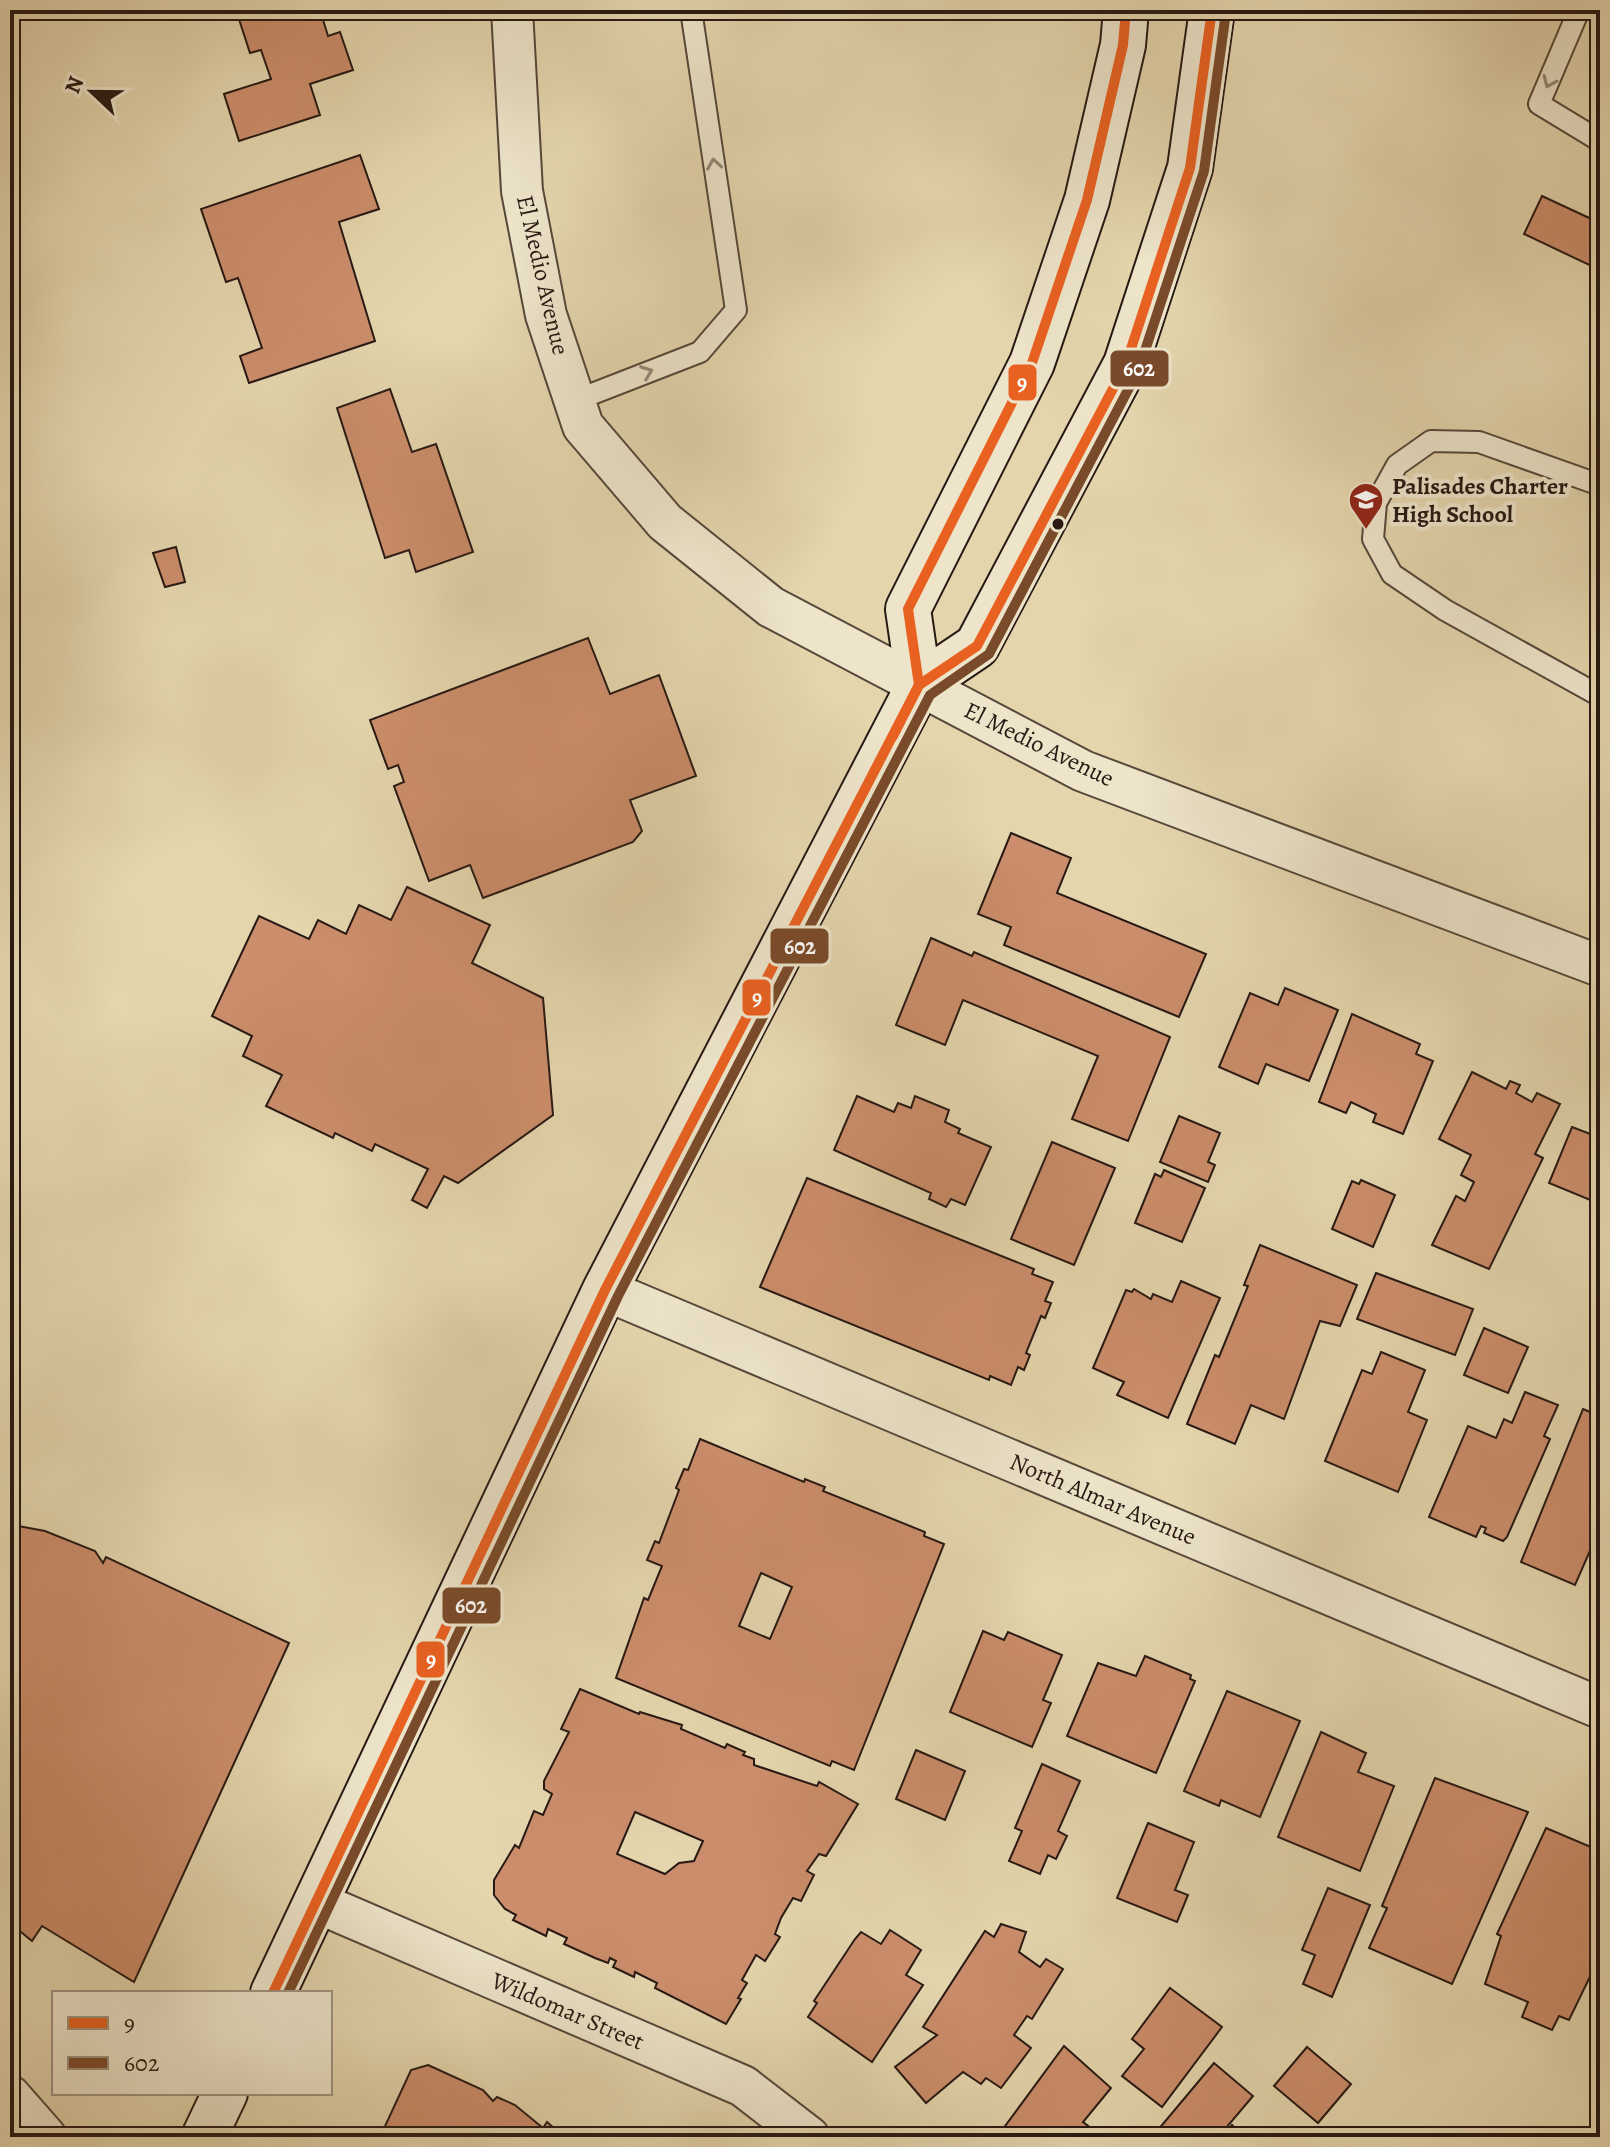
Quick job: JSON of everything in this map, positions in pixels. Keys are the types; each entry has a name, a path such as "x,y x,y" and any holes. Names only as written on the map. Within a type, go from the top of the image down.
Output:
{"main road":[{"path":"919,685 908,609 1032,363 1087,200 1123,45 1126,10"},
{"path":"274,1991 605,1290 919,685 977,646 1126,364 1190,168 1212,10"},
{"path":"204,2137 224,2095"}],"street":[{"name":"El Medio Avenue","path":"512,10 522,191 546,315 583,426 665,522 771,607 1083,771 1600,966"},
{"name":"North Almar Avenue","path":"605,1290 1600,1708"},
{"name":"Wildomar Street","path":"316,1902 743,2086 809,2137"},
{"path":"10,2096 46,2137"}],"lane":[{"path":"574,401 700,352 736,310 691,10"},
{"path":"1579,10 1539,104 1600,141"},
{"path":"1600,485 1479,442 1431,441 1397,465 1376,503 1373,539 1392,574 1445,610 1600,696"}],"building":[{"path":"236,10 320,10 328,36 340,32 353,70 310,84 320,115 239,141 224,94 271,79 261,50 250,53"},
{"path":"360,155 379,209 339,222 375,341 249,383 240,356 262,348 238,278 226,282 201,209"},
{"path":"1542,196 1600,223 1600,270 1524,234"},
{"path":"390,389 412,452 436,444 473,552 416,572 409,550 385,558 337,408"},
{"path":"176,547 185,582 165,587 153,553"},
{"path":"588,638 610,694 659,675 696,776 630,800 642,831 633,842 483,898 470,865 429,881 394,786 404,782 398,765 388,769 370,720"},
{"path":"1011,833 1071,858 1057,893 1206,954 1179,1017 1004,945 1011,927 978,914"},
{"path":"407,887 490,925 472,963 543,998 553,1115 458,1183 444,1176 427,1208 412,1200 428,1169 375,1144 372,1151 335,1133 333,1138 266,1106 282,1075 243,1056 252,1036 212,1016 259,916 309,939 318,920 346,934 359,905 391,920"},
{"path":"931,938 972,956 974,952 1170,1037 1128,1141 1072,1119 1098,1056 963,1000 945,1045 896,1025"},
{"path":"1285,988 1338,1010 1309,1081 1266,1064 1258,1084 1219,1067 1250,993 1278,1005"},
{"path":"1352,1014 1420,1044 1416,1054 1433,1061 1403,1134 1373,1122 1376,1114 1351,1102 1346,1113 1319,1102"},
{"path":"1472,1072 1506,1089 1510,1081 1520,1085 1516,1093 1532,1102 1537,1093 1560,1104 1535,1154 1543,1158 1489,1269 1432,1245 1456,1196 1465,1201 1474,1182 1461,1175 1471,1155 1439,1139"},
{"path":"857,1096 894,1112 898,1103 911,1108 915,1096 949,1110 945,1122 960,1129 958,1133 991,1147 965,1205 951,1199 946,1207 929,1199 931,1193 834,1150"},
{"path":"1179,1116 1220,1133 1208,1162 1215,1165 1208,1182 1160,1162"},
{"path":"1572,1127 1598,1137 1600,1131 1600,1204 1549,1183"},
{"path":"1052,1142 1115,1168 1074,1265 1011,1239"},
{"path":"1164,1170 1205,1188 1182,1242 1135,1223 1155,1174 1161,1177"},
{"path":"807,1178 1034,1269 1032,1274 1053,1282 1045,1301 1051,1303 1045,1318 1041,1316 1026,1353 1030,1355 1024,1370 1018,1367 1011,1385 990,1376 989,1380 760,1287"},
{"path":"1361,1180 1395,1195 1373,1247 1332,1229 1352,1181 1359,1184"},
{"path":"1260,1245 1357,1285 1340,1326 1320,1321 1284,1419 1251,1405 1235,1444 1187,1424 1248,1286 1244,1285"},
{"path":"1376,1273 1473,1309 1455,1355 1357,1319"},
{"path":"1181,1281 1220,1298 1168,1418 1117,1395 1124,1382 1093,1368 1126,1290 1132,1292 1134,1289 1151,1299 1153,1294 1172,1302"},
{"path":"1484,1328 1528,1347 1508,1393 1464,1375"},
{"path":"1381,1352 1425,1370 1408,1412 1427,1420 1398,1492 1325,1461 1362,1370 1372,1374"},
{"path":"1525,1392 1558,1405 1544,1436 1550,1439 1507,1537 1503,1541 1484,1533 1486,1528 1481,1526 1476,1537 1429,1517 1468,1426 1496,1438 1504,1419 1512,1423"},
{"path":"1583,1409 1600,1416 1600,1528 1575,1585 1521,1562"},
{"path":"700,1439 804,1482 805,1479 825,1487 823,1491 925,1532 924,1536 944,1544 854,1770 832,1761 830,1766 616,1678 644,1598 648,1600 662,1566 647,1560 655,1541 659,1543 684,1469 688,1470","holes":["761,1573 792,1587 770,1639 739,1626"]},
{"path":"13,1525 45,1531 95,1551 103,1563 106,1557 289,1643 134,1982 42,1926 32,1941 10,1923"},
{"path":"983,1631 1004,1640 1008,1632 1062,1655 1043,1700 1051,1703 1032,1747 950,1712"},
{"path":"1145,1656 1191,1675 1190,1679 1195,1681 1156,1773 1067,1736 1098,1663 1136,1676"},
{"path":"580,1689 639,1714 682,1725 681,1729 725,1748 727,1744 745,1752 743,1755 754,1759 754,1765 817,1786 819,1782 858,1804 826,1856 819,1854 807,1871 814,1875 801,1901 793,1898 781,1918 775,1934 780,1937 765,1961 756,1955 742,1980 747,1983 738,1998 741,1999 726,2024 655,1988 657,1983 635,1972 634,1977 613,1967 616,1961 610,1958 608,1963 595,1958 564,1944 567,1938 548,1929 546,1936 513,1920 516,1915 505,1909 494,1895 494,1880 515,1845 519,1848 534,1811 543,1815 552,1794 544,1789 544,1781 569,1732 561,1729","holes":["635,1812 703,1841 694,1861 679,1863 665,1874 617,1854"]},
{"path":"1227,1691 1300,1721 1260,1817 1221,1800 1219,1806 1184,1791"},
{"path":"1321,1732 1366,1753 1358,1772 1394,1786 1360,1871 1278,1837"},
{"path":"916,1750 965,1771 945,1820 896,1799"},
{"path":"1042,1764 1080,1781 1058,1831 1067,1836 1056,1859 1048,1855 1040,1874 1009,1861 1022,1831 1015,1828"},
{"path":"1435,1778 1528,1812 1452,1984 1369,1948 1387,1908 1382,1906"},
{"path":"1148,1823 1194,1842 1175,1890 1188,1895 1177,1922 1117,1898"},
{"path":"1546,1828 1598,1850 1593,1862 1600,1865 1600,1956 1569,2020 1559,2016 1552,2030 1522,2017 1528,2002 1485,1984 1501,1936 1497,1934"},
{"path":"1328,1888 1370,1905 1332,1997 1303,1984 1315,1955 1302,1950"},
{"path":"1001,1924 1026,1932 1019,1952 1040,1967 1046,1959 1063,1969 1032,2019 1027,2016 1014,2035 1031,2048 1001,2088 986,2078 981,2084 963,2072 926,2103 895,2067 937,2035 923,2027 985,1931 994,1937"},
{"path":"890,1930 921,1950 906,1975 923,1985 872,2062 808,2017 817,2003 814,2001 861,1932 881,1944"},
{"path":"1170,1988 1222,2027 1162,2107 1122,2076 1144,2049 1132,2039"},
{"path":"1064,2046 1111,2088 1083,2122 1103,2137 997,2137"},
{"path":"1307,2047 1351,2084 1318,2123 1274,2086"},
{"path":"1214,2063 1253,2096 1226,2128 1203,2137 1152,2137"},
{"path":"428,2065 483,2090 493,2101 497,2097 515,2105 543,2128 547,2122 564,2137 380,2137 411,2070"},
{"path":"1232,2125 1244,2137 1221,2137"}],"transit line":[{"name":"9","path":"893,736 919,685 908,609 1032,363 1087,200 1123,45 1126,10"},
{"name":"9","path":"274,1991 605,1290 919,685 977,646 1126,364 1190,168 1212,10"},
{"name":"602","path":"289,1991 618,1296 930,695 989,654 1139,369 1204,171 1226,12"}],"place":[{"name":"Palisades Charter High School","path":"1366,531"}]}
